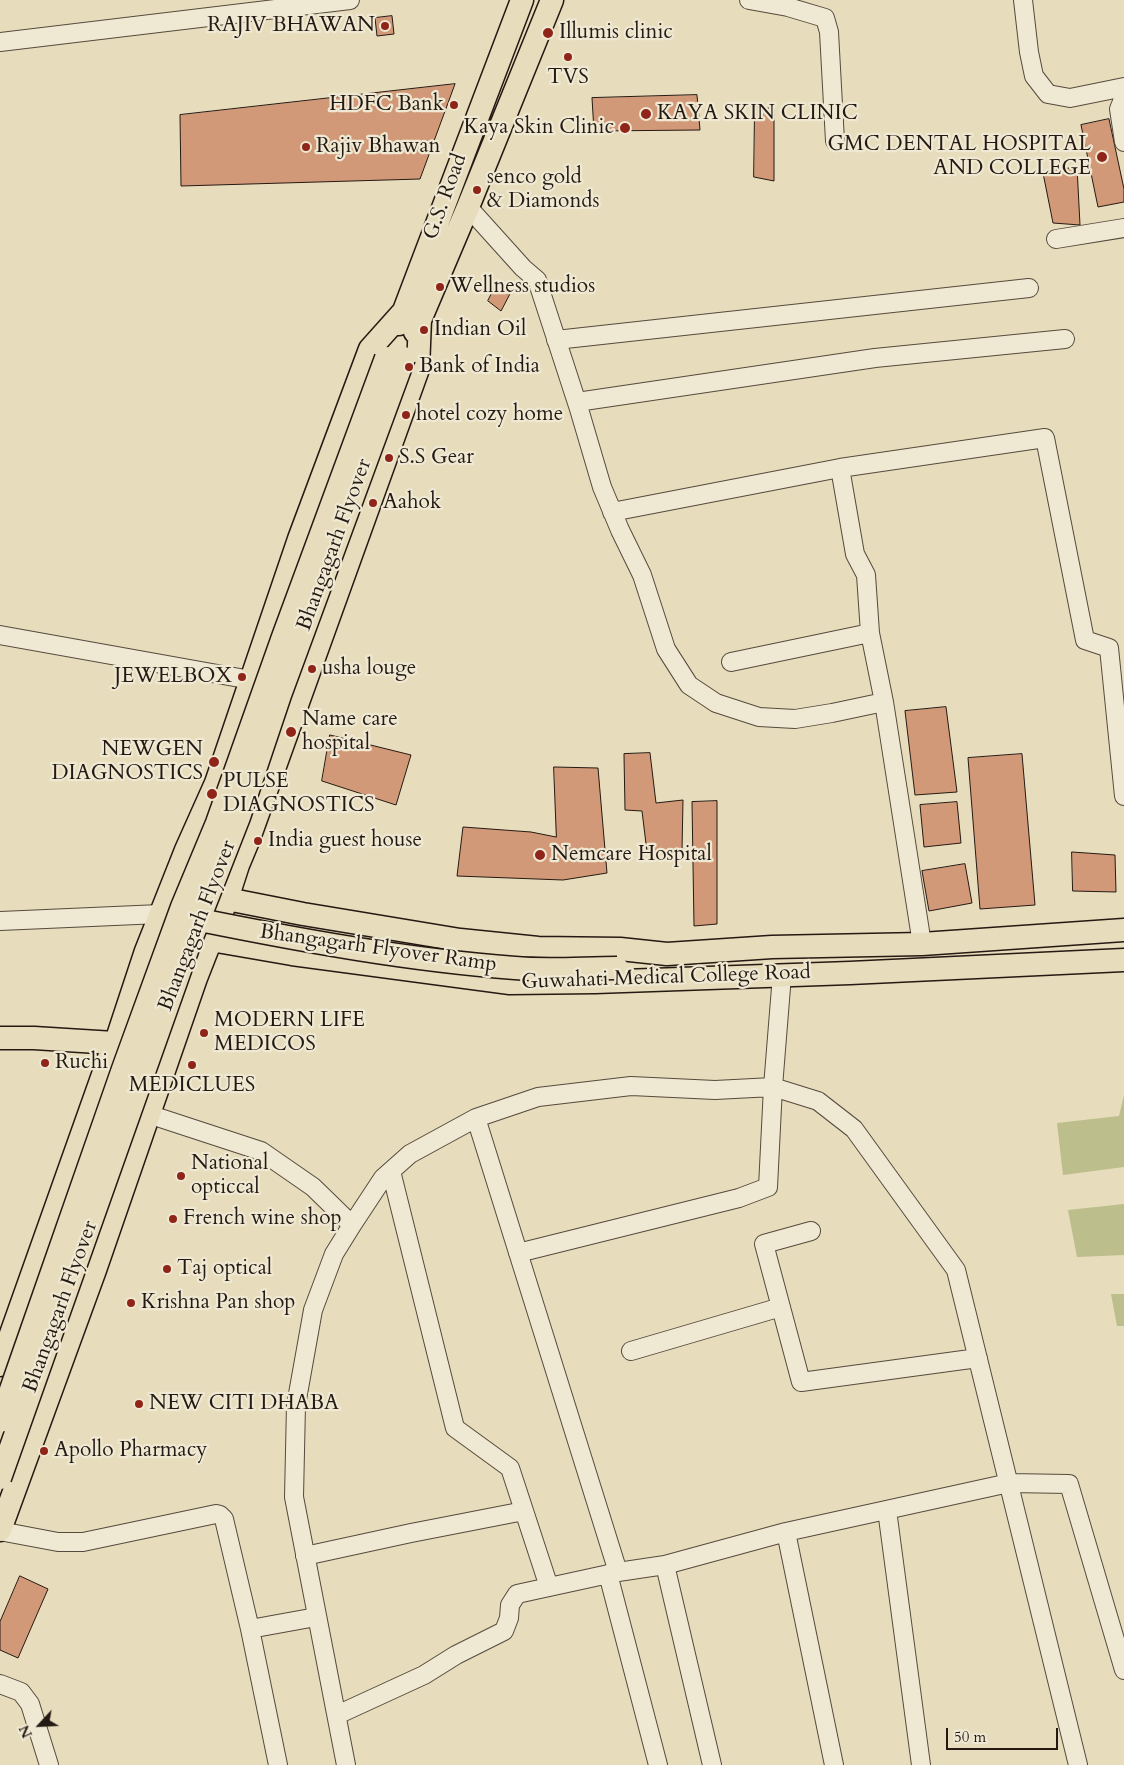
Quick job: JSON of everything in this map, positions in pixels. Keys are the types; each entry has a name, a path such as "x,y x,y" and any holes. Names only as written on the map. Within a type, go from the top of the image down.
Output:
{"main road":[{"name":"G.S. Road","path":"412,315 522,0"},
{"name":"G.S. Road","path":"412,315 468,208 548,1"},
{"name":"Bhangagarh Flyover","path":"0,1421 122,1069 182,907 217,823 283,637 412,315"},
{"path":"0,1365 146,950 189,843 216,783 299,539 370,349 412,315"},
{"path":"0,1531 96,1270 196,978 227,899 418,369 412,315"},
{"name":"Bhangagarh Flyover","path":"0,1478 190,942 239,817 395,358"},
{"path":"189,843 241,859"},
{"name":"Guwahati Medical College Road","path":"227,899 303,914 460,940 538,948 620,948 667,954 772,947 922,944 1124,930"},
{"name":"Bhangagarh Flyover Ramp","path":"200,920 287,937 416,958 517,968 647,968 668,980"},
{"name":"Guwahati Medical College Road","path":"211,940 292,954 510,983 668,980 1124,960"},
{"path":"647,968 667,954"},
{"path":"0,1038 34,1038 168,1057"},
{"path":"0,1050 113,1048"}],"street":[{"path":"0,42 350,0"},
{"path":"749,0 788,7 816,7 825,18 829,32 835,141"},
{"path":"1023,0 1029,52 1034,76 1048,94 1070,98 1124,87"},
{"path":"1124,97 1119,109 1124,142"},
{"path":"468,208 523,268 537,280 577,402 602,487 642,575 666,649 689,685 716,703 759,717 796,719 884,702"},
{"path":"1056,239 1124,228"},
{"path":"556,340 1029,288"},
{"path":"577,402 875,358 1065,339"},
{"path":"612,512 840,468 1045,438 1085,640 1109,648 1124,796"},
{"path":"840,468 856,554 866,575 870,633 884,702 922,944"},
{"path":"731,662 870,633"},
{"path":"0,635 251,680"},
{"path":"0,921 160,914"},
{"path":"518,1252 739,1198 768,1187 773,1087 782,975"},
{"path":"346,1765 294,1497 296,1405 313,1310 334,1254 384,1178 410,1154 476,1118 538,1097 631,1086 715,1090 773,1087 818,1101 854,1129 956,1270 1078,1765"},
{"path":"148,1114 261,1150 313,1187 352,1225"},
{"path":"476,1118 518,1252 613,1573 658,1765"},
{"path":"391,1171 455,1428 510,1468 549,1587"},
{"path":"811,1232 764,1244 800,1382 978,1358"},
{"path":"631,1351 781,1307"},
{"path":"337,1715 424,1675 456,1655 504,1631 509,1618 510,1605 517,1594 613,1573 664,1565 786,1532 1009,1483 1069,1484 1124,1670"},
{"path":"887,1510 921,1765"},
{"path":"305,1556 524,1511"},
{"path":"0,1531 58,1542 83,1542 216,1514 220,1515 224,1519 250,1629 278,1765"},
{"path":"786,1532 834,1765"},
{"path":"664,1565 712,1765"},
{"path":"250,1629 316,1617"},
{"path":"0,1684 21,1692 30,1704 49,1765"}],"green space":[{"path":"1124,1095 1124,1167 1063,1175 1057,1123 1119,1116"},
{"path":"1124,1204 1124,1255 1077,1257 1068,1210"},
{"path":"1111,1294 1124,1294 1124,1326 1117,1326"}],"building":[{"name":"RAJIV BHAWAN","path":"392,16 394,34 377,36 375,18"},
{"name":"Rajiv Bhawan","path":"455,84 420,179 181,186 180,115"},
{"name":"KAYA SKIN CLINIC","path":"697,95 700,130 594,131 592,98"},
{"path":"755,106 774,109 774,181 754,177"},
{"name":"GMC DENTAL HOSPITAL AND COLLEGE","path":"1109,119 1124,189 1124,202 1098,207 1081,125"},
{"path":"1077,167 1080,225 1053,223 1043,173"},
{"path":"498,281 512,290 501,311 488,301"},
{"path":"946,707 957,792 915,795 905,711"},
{"path":"330,735 411,755 396,805 322,781"},
{"path":"650,753 656,803 683,800 682,850 647,852 642,811 625,810 624,754"},
{"path":"1022,754 1035,905 980,909 968,758"},
{"path":"554,767 598,768 607,873 563,880 457,876 463,827 531,832 556,837"},
{"path":"717,801 717,924 694,926 692,802"},
{"path":"957,802 961,843 924,847 920,805"},
{"path":"1072,852 1115,855 1116,892 1073,891"},
{"path":"965,864 972,903 929,911 922,871"},
{"path":"20,1576 48,1589 18,1658 0,1650 0,1622"}],"place":[{"name":"RAJIV BHAWAN","path":"385,26"},
{"name":"Illumis clinic","path":"548,33"},
{"name":"TVS","path":"568,57"},
{"name":"HDFC Bank","path":"454,105"},
{"name":"KAYA SKIN CLINIC","path":"646,114"},
{"name":"Kaya Skin Clinic","path":"625,128"},
{"name":"Rajiv Bhawan","path":"306,147"},
{"name":"GMC DENTAL HOSPITAL AND COLLEGE","path":"1102,157"},
{"name":"senco gold & Diamonds","path":"477,190"},
{"name":"Wellness studios","path":"440,287"},
{"name":"Indian Oil","path":"424,330"},
{"name":"Bank of India","path":"409,367"},
{"name":"hotel cozy home","path":"406,415"},
{"name":"S.S Gear","path":"389,458"},
{"name":"Aahok","path":"373,503"},
{"name":"usha louge","path":"312,669"},
{"name":"JEWELBOX","path":"242,677"},
{"name":"Name care hospital","path":"291,732"},
{"name":"NEWGEN DIAGNOSTICS","path":"214,762"},
{"name":"PULSE DIAGNOSTICS","path":"212,794"},
{"name":"India guest house","path":"258,841"},
{"name":"Nemcare Hospital","path":"540,855"},
{"name":"MODERN LIFE MEDICOS","path":"204,1033"},
{"name":"Ruchi","path":"45,1063"},
{"name":"MEDICLUES","path":"192,1065"},
{"name":"National opticcal","path":"181,1176"},
{"name":"French wine shop","path":"173,1219"},
{"name":"Taj optical","path":"167,1269"},
{"name":"Krishna Pan shop","path":"131,1303"},
{"name":"NEW CITI DHABA","path":"139,1404"},
{"name":"Apollo Pharmacy","path":"44,1451"}]}
